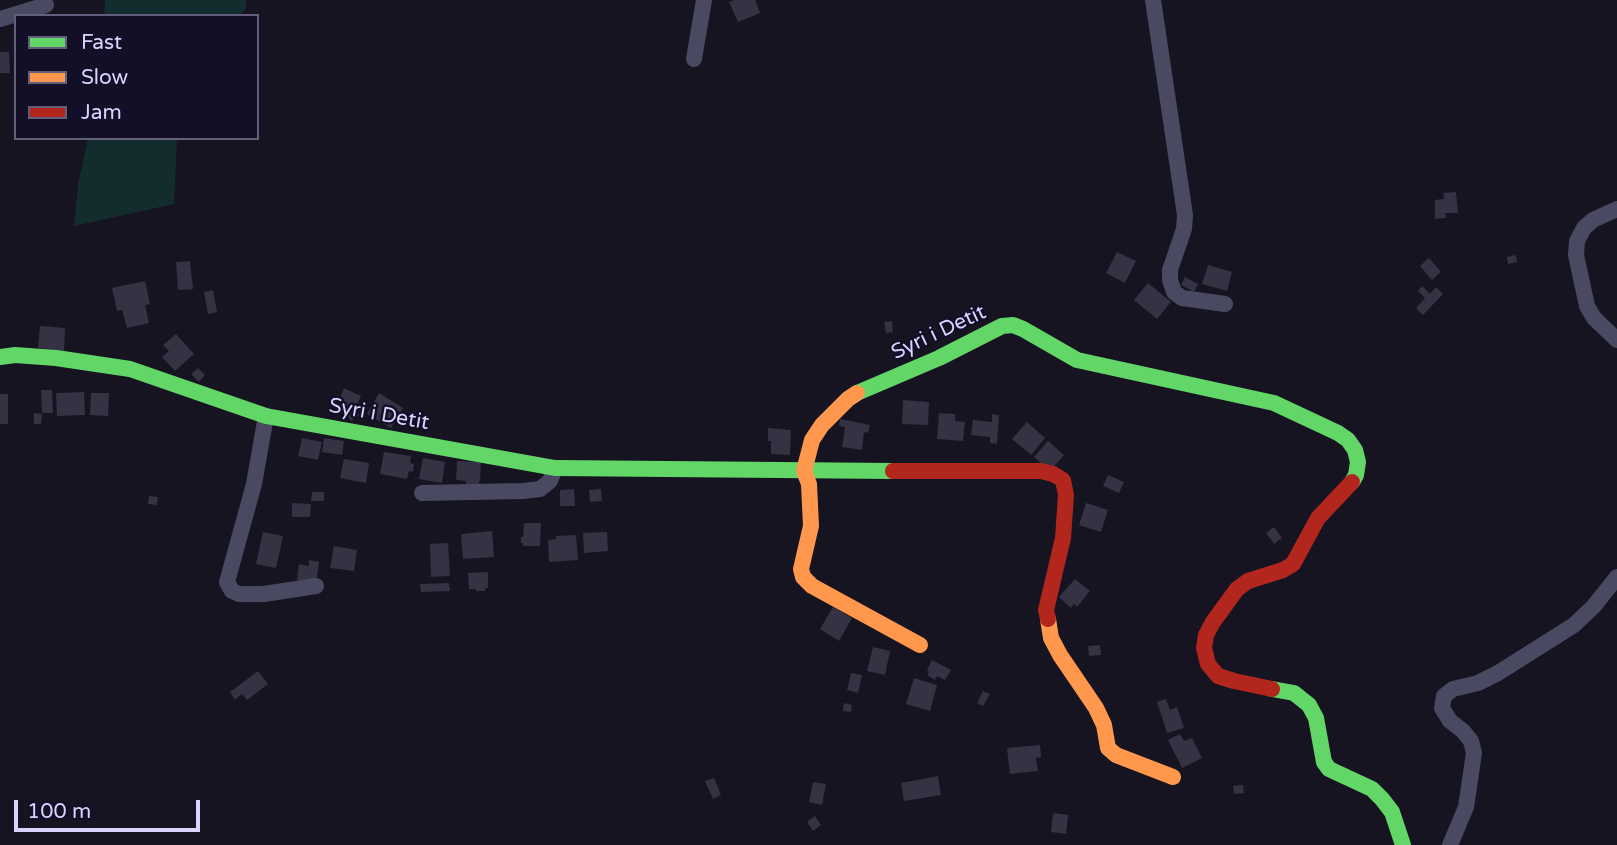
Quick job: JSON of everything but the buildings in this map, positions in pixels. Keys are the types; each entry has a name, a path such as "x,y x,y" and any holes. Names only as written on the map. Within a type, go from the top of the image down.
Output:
{"street":[{"path":"694,59 704,0"},
{"path":"1153,0 1185,215 1184,229 1170,270 1170,280 1174,292 1182,298 1225,304"},
{"path":"17,14 47,5"},
{"path":"1617,209 1593,220 1584,228 1577,241 1576,255 1587,306 1594,318 1617,340"},
{"name":"Syri i Detit","path":"0,357 15,355 56,358 130,369 265,416 555,468 804,471 812,440 822,425 848,399 1002,326 1013,325 1077,360 1274,403 1348,440 1358,461 1356,475 1350,486 1318,517 1293,564 1248,581 1237,589 1213,622 1203,649 1208,664 1218,676 1294,693 1308,705 1316,718 1324,762 1329,769 1372,789 1382,799 1392,811 1403,845"},
{"path":"265,416 254,484 227,582 232,591 239,593 264,594 316,586"},
{"path":"422,494 540,489 550,481 555,468"},
{"path":"919,645 812,586 803,577 801,569 811,526 808,484 804,471 1041,471 1053,474 1063,480 1066,495 1063,538 1046,610 1051,638 1096,708 1104,725 1108,748 1116,755 1173,777"},
{"path":"1450,845 1466,807 1474,753 1471,741 1450,721 1442,708 1444,696 1453,689 1478,683 1498,673 1574,625 1594,606 1617,577"}],"green space":[{"path":"105,0 246,0 246,8 241,14 104,14"},
{"path":"88,140 177,140 174,204 74,226 78,185"}],"traffic: fast":[{"path":"857,393 939,358 1002,326 1013,325 1077,360 1274,403 1348,440 1355,450 1358,462 1352,482"},
{"path":"0,357 15,355 56,358 130,369 266,416 555,468 893,471"},
{"path":"1272,689 1294,693 1309,705 1316,718 1324,762 1329,769 1372,789 1382,799 1392,812 1403,845"}],"traffic: slow":[{"path":"857,393 822,425 812,440 804,471 809,484 811,526 801,569 803,577 812,586 920,645"},
{"path":"1048,619 1051,638 1104,725 1108,748 1116,755 1173,777"}],"traffic: jam":[{"path":"893,471 1041,471 1063,480 1066,495 1063,538 1046,610 1048,619"},
{"path":"1272,689 1218,676 1208,664 1204,648 1206,635 1237,589 1248,581 1293,564 1318,518 1352,482"}]}
